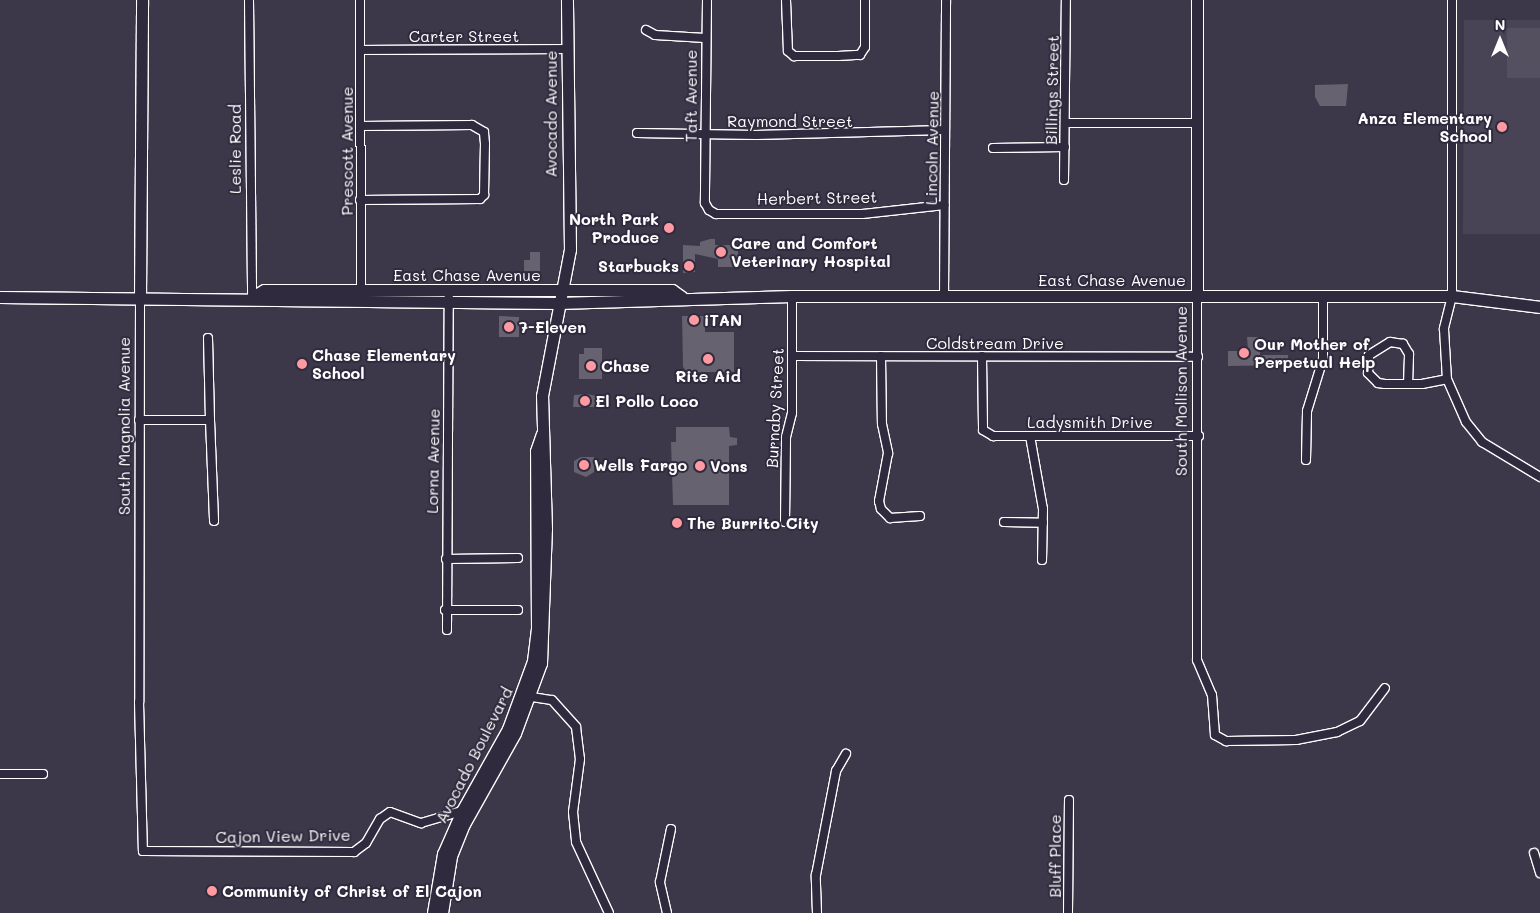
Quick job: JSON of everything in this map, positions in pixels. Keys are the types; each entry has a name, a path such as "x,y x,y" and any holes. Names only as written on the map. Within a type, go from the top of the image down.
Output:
{"main road":[{"name":"South Magnolia Avenue","path":"140,297 142,0"},
{"name":"Avocado Avenue","path":"560,291 568,262 567,0"},
{"name":"South Mollison Avenue","path":"1196,0 1196,296"},
{"name":"East Chase Avenue","path":"0,297 252,297 264,290 361,296 449,296 560,291 672,290 682,297 1452,296 1540,306"},
{"name":"Avocado Boulevard","path":"433,913 443,854 462,811 508,729 533,662 537,628 536,451 542,432 546,367 560,291"},
{"name":"Avocado Boulevard","path":"442,913 451,856 464,824 532,696 545,628 546,452 542,432"}],"street":[{"name":"Leslie Road","path":"249,0 252,297"},
{"name":"Prescott Avenue","path":"360,0 361,296"},
{"name":"Taft Avenue","path":"705,192 705,38 707,0"},
{"path":"786,0 786,42 794,56 852,56 860,55 865,43 865,0"},
{"name":"Lincoln Avenue","path":"944,296 946,0"},
{"name":"Billings Street","path":"1064,180 1066,0"},
{"path":"1452,0 1452,296 1444,330 1447,379 1466,422 1482,442 1540,477"},
{"path":"646,30 655,35 705,38"},
{"name":"Carter Street","path":"360,50 567,49"},
{"path":"1066,123 1196,123"},
{"path":"360,126 472,125 484,132 485,142 484,195 473,200 360,200"},
{"name":"Raymond Street","path":"636,132 705,135 944,130"},
{"path":"993,148 1065,147"},
{"name":"Herbert Street","path":"705,192 705,203 716,214 862,214 945,205"},
{"name":"Lorna Avenue","path":"447,630 445,610 449,296"},
{"name":"Burnaby Street","path":"785,522 792,356 792,296"},
{"name":"South Mollison Avenue","path":"1196,296 1199,436 1197,660 1212,695 1215,735 1226,741 1296,740 1337,732 1360,721 1385,688"},
{"path":"1306,460 1308,411 1323,359 1323,296"},
{"name":"South Magnolia Avenue","path":"140,297 139,420 143,851"},
{"path":"208,338 214,521"},
{"path":"1408,384 1409,354 1403,344 1390,342 1369,355 1366,369 1374,381 1408,384 1447,379"},
{"name":"Coldstream Drive","path":"792,356 1198,357"},
{"path":"881,356 882,424 888,453 878,501 890,518 920,516"},
{"name":"Ladysmith Drive","path":"982,356 983,430 993,436 1199,436"},
{"path":"139,420 210,420"},
{"path":"1030,436 1043,523 1042,560"},
{"path":"1004,522 1043,523"},
{"path":"446,559 518,558"},
{"path":"445,610 518,610"},
{"path":"532,696 552,700 576,727 580,759 574,812 576,842 609,913"},
{"path":"816,913 816,875 836,771 846,754"},
{"path":"0,774 43,774"},
{"name":"Bluff Place","path":"1068,913 1069,800"},
{"name":"Cajon View Drive","path":"143,851 354,852 366,843 380,819 390,812 421,823 462,811"},
{"path":"667,913 660,882 671,829"},
{"path":"1534,853 1540,873"}],"shaded area":[{"name":"Anza Elementary School","path":"1464,20 1540,20 1540,234 1463,234"},
{"path":"1507,28 1540,28 1540,78 1507,78"}],"building":[{"path":"1348,84 1346,106 1320,106 1315,97 1315,85"},
{"name":"Care and Comfort Veterinary Hospital","path":"715,239 715,245 738,245 738,267 718,267 718,259 695,254 695,272 683,273 683,245 700,246 700,242"},
{"path":"530,252 540,252 540,271 524,271 524,260 530,260"},
{"name":"7-Eleven","path":"499,316 519,317 519,337 499,337"},
{"name":"Rite Aid","path":"682,316 705,316 705,332 734,332 734,372 687,372 683,367"},
{"name":"Our Mother of Perpetual Help","path":"1247,337 1260,337 1260,355 1288,355 1288,365 1228,366 1228,351 1248,351"},
{"name":"Chase","path":"584,348 602,348 602,379 579,379 579,354 584,354"},
{"name":"El Pollo Loco","path":"586,394 597,396 597,407 573,407 574,395"},
{"name":"Vons","path":"676,427 729,427 730,437 737,438 737,445 729,446 729,505 673,505 671,442 676,442"},
{"name":"Wells Fargo","path":"581,457 594,457 594,472 586,477 574,472 574,461"}],"place":[{"name":"Anza Elementary School","path":"1502,127"},
{"name":"North Park Produce","path":"669,228"},
{"name":"Care and Comfort Veterinary Hospital","path":"721,252"},
{"name":"Starbucks","path":"689,266"},
{"name":"iTAN","path":"694,320"},
{"name":"7-Eleven","path":"509,327"},
{"name":"Our Mother of Perpetual Help","path":"1244,353"},
{"name":"Rite Aid","path":"708,359"},
{"name":"Chase Elementary School","path":"302,364"},
{"name":"Chase","path":"591,366"},
{"name":"El Pollo Loco","path":"585,401"},
{"name":"Wells Fargo","path":"584,465"},
{"name":"Vons","path":"700,466"},
{"name":"The Burrito City","path":"677,523"},
{"name":"Community of Christ of El Cajon","path":"212,891"}]}
